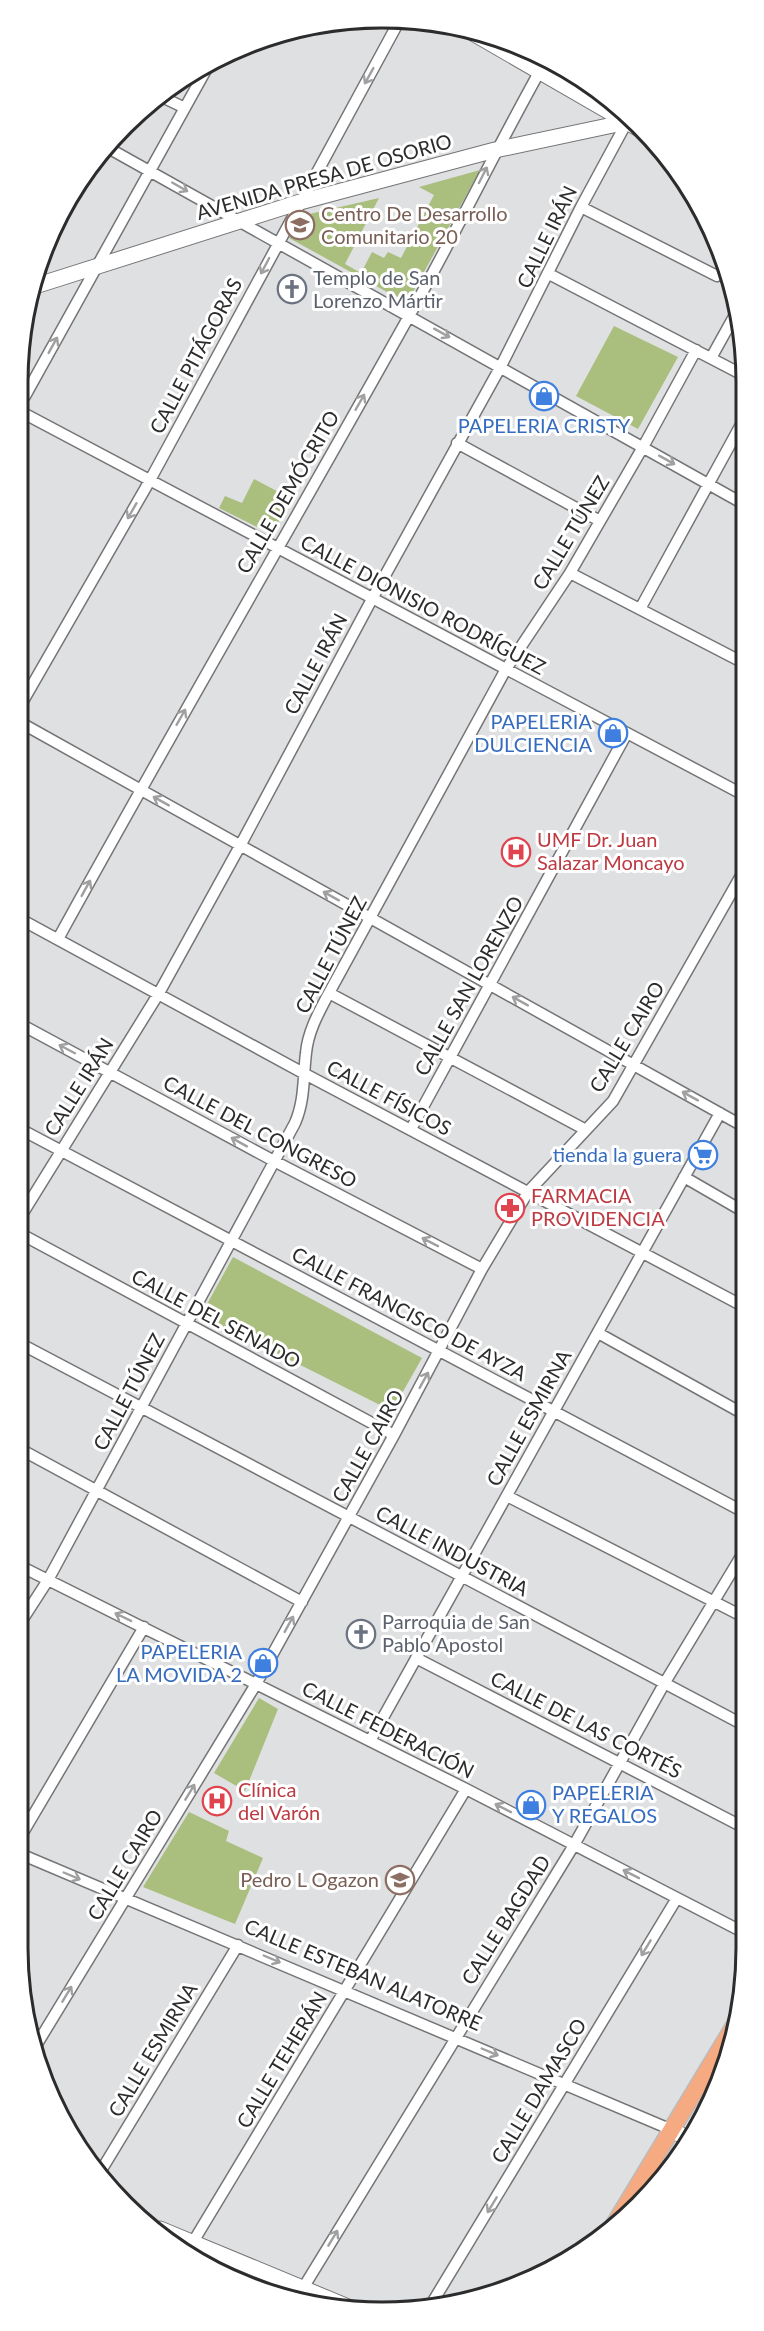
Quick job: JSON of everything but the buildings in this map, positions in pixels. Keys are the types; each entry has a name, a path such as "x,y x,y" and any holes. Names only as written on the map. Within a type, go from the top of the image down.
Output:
{"main road":[{"path":"627,2204 721,2048"}],"street":[{"name":"CALLE PITÁGORAS","path":"28,692 149,482 395,29"},
{"name":"CALLE DEMÓCRITO","path":"58,939 140,789 410,315 495,150 542,67"},
{"path":"557,75 582,91"},
{"path":"28,391 201,78"},
{"path":"169,100 185,108"},
{"name":"AVENIDA PRESA DE OSORIO","path":"43,284 300,202 495,150 624,125"},
{"name":"CALLE IRÁN","path":"28,1204 159,993 372,598 501,366 581,207 629,129"},
{"path":"115,151 736,499"},
{"path":"581,207 717,276"},
{"path":"549,274 736,371"},
{"path":"711,358 730,323"},
{"name":"CALLE TÚNEZ","path":"28,1610 48,1580 300,1112 305,1054 311,1032 329,993 506,669 570,573 696,350"},
{"name":"CALLE DIONISIO RODRÍGUEZ","path":"28,416 149,482 736,791"},
{"path":"640,609 736,433"},
{"path":"457,443 600,521"},
{"path":"570,573 736,659"},
{"path":"28,727 736,1122"},
{"name":"CALLE SAN LORENZO","path":"411,1129 627,733"},
{"name":"CALLE CAIRO","path":"41,2038 256,1684 440,1351 482,1269 528,1191 613,1101 736,885"},
{"name":"CALLE FÍSICOS","path":"28,923 305,1074 736,1302"},
{"path":"329,993 586,1130"},
{"name":"CALLE DEL CONGRESO","path":"28,1028 274,1161 482,1269"},
{"name":"CALLE ESMIRNA","path":"370,1741 720,1113"},
{"name":"CALLE FRANCISCO DE AYZA","path":"28,1133 736,1508"},
{"path":"684,1178 736,1207"},
{"name":"CALLE DEL SENADO","path":"28,1238 394,1435"},
{"path":"598,1333 736,1411"},
{"name":"CALLE INDUSTRIA","path":"28,1348 736,1721"},
{"path":"28,1453 302,1602"},
{"path":"507,1496 736,1613"},
{"name":"CALLE BAGDAD","path":"300,2293 454,2037 574,1845 664,1684 736,1564"},
{"name":"CALLE FEDERACIÓN","path":"28,1570 370,1741 736,1928"},
{"path":"28,1824 144,1627"},
{"name":"CALLE DE LAS CORTÉS","path":"416,1658 736,1823"},
{"name":"CALLE TEHERÁN","path":"193,2242 466,1790"},
{"name":"CALLE ESTEBAN ALATORRE","path":"28,1857 682,2136"},
{"name":"CALLE DAMASCO","path":"435,2298 676,1898"},
{"name":"CALLE ESMIRNA","path":"104,2166 238,1945"},
{"path":"175,2235 297,2292"},
{"path":"184,2241 193,2242"}],"green space":[{"path":"480,170 407,303 289,238 301,216 379,198 345,264 361,273 372,252 384,258 388,252 401,258 434,195 419,187"},
{"path":"614,326 678,357 638,429 576,396"},
{"path":"254,479 292,499 271,534 219,508 225,496 242,503"},
{"path":"233,1257 422,1358 392,1411 201,1315"},
{"path":"259,1698 278,1709 245,1791 214,1773"},
{"path":"189,1812 229,1831 226,1841 263,1858 235,1924 143,1887"}],"place":[{"name":"Centro De Desarrollo Comunitario 20","path":"300,225"},
{"name":"Templo de San Lorenzo Mártir","path":"292,289"},
{"name":"PAPELERIA CRISTY","path":"544,396"},
{"name":"PAPELERIA DULCIENCIA","path":"613,733"},
{"name":"UMF Dr. Juan Salazar Moncayo","path":"516,852"},
{"name":"tienda la guera","path":"703,1155"},
{"name":"FARMACIA PROVIDENCIA","path":"510,1208"},
{"name":"Parroquia de San Pablo Apostol","path":"361,1634"},
{"name":"PAPELERIA LA MOVIDA 2","path":"263,1663"},
{"name":"Clínica del Varón","path":"217,1801"},
{"name":"PAPELERIA Y REGALOS","path":"531,1805"},
{"name":"Pedro L Ogazon","path":"400,1880"}]}
